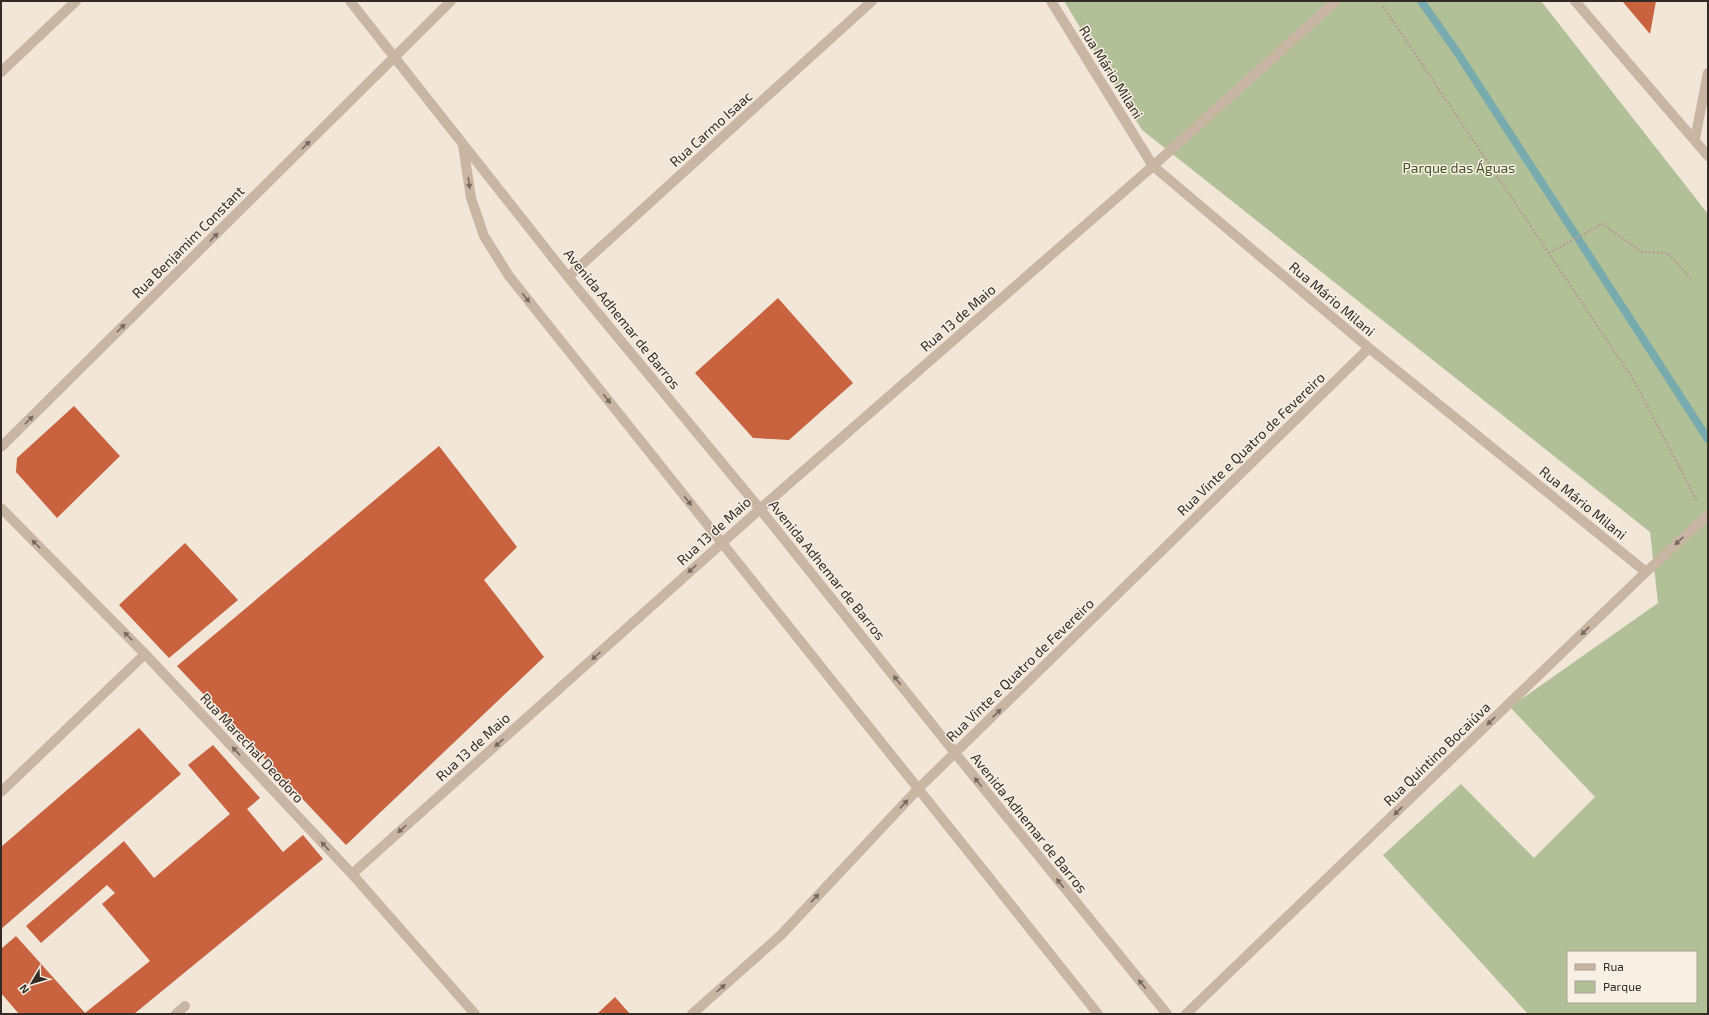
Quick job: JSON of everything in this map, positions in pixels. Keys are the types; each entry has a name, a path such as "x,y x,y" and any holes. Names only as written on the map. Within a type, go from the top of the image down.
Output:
{"street":[{"path":"1,72 76,1"},
{"name":"Avenida Adhemar de Barros","path":"350,1 568,277 760,509 955,754 1167,1014"},
{"name":"Rua Benjamim Constant","path":"1,447 451,1"},
{"name":"Rua Carmo Isaac","path":"568,277 872,1"},
{"name":"Rua Mário Milani","path":"1051,1 1153,166 1369,348 1646,572"},
{"name":"Rua 13 de Maio","path":"352,874 760,509 1153,166 1336,1"},
{"path":"1575,1 1695,139 1708,156"},
{"path":"1695,139 1708,73"},
{"name":"Avenida Adhemar de Barros","path":"463,145 471,198 484,236 508,276 1098,1014"},
{"name":"Rua Vinte e Quatro de Fevereiro","path":"692,1014 780,935 918,789 1369,348"},
{"name":"Rua Marechal Deodoro","path":"1,508 145,654 352,874 475,1014"},
{"name":"Rua Quintino Bocaiúva","path":"1186,1014 1646,572 1707,516"},
{"path":"1,792 145,654"},
{"path":"176,1014 186,1006"}],"path":[{"path":"1383,6 1633,379 1707,516"},
{"path":"1549,253 1602,224 1642,252 1668,252 1692,280"}],"green space":[{"name":"Parque das Águas","path":"1064,1 1541,1 1708,214 1708,1014 1528,1014 1383,855 1461,784 1534,858 1595,797 1510,707 1658,603 1650,532 1142,130"}],"building":[{"path":"1622,1 1656,1 1650,34 1623,2"},
{"path":"778,298 853,383 789,440 753,438 695,373"},
{"path":"74,406 120,456 57,518 16,472 17,458"},
{"path":"439,446 517,547 484,580 544,657 346,845 177,666"},
{"path":"185,543 238,600 169,658 119,605"},
{"path":"139,728 181,774 1,929 1,847"},
{"path":"213,745 260,798 247,809 283,852 303,835 323,859 134,1014 19,1014 1,993 1,949 16,936 85,1013 150,961 102,904 115,893 107,885 41,943 26,926 124,841 154,878 230,814 188,765"},
{"path":"615,997 630,1014 597,1014"}],"waterway":[{"path":"1421,1 1457,52 1708,439"}]}
